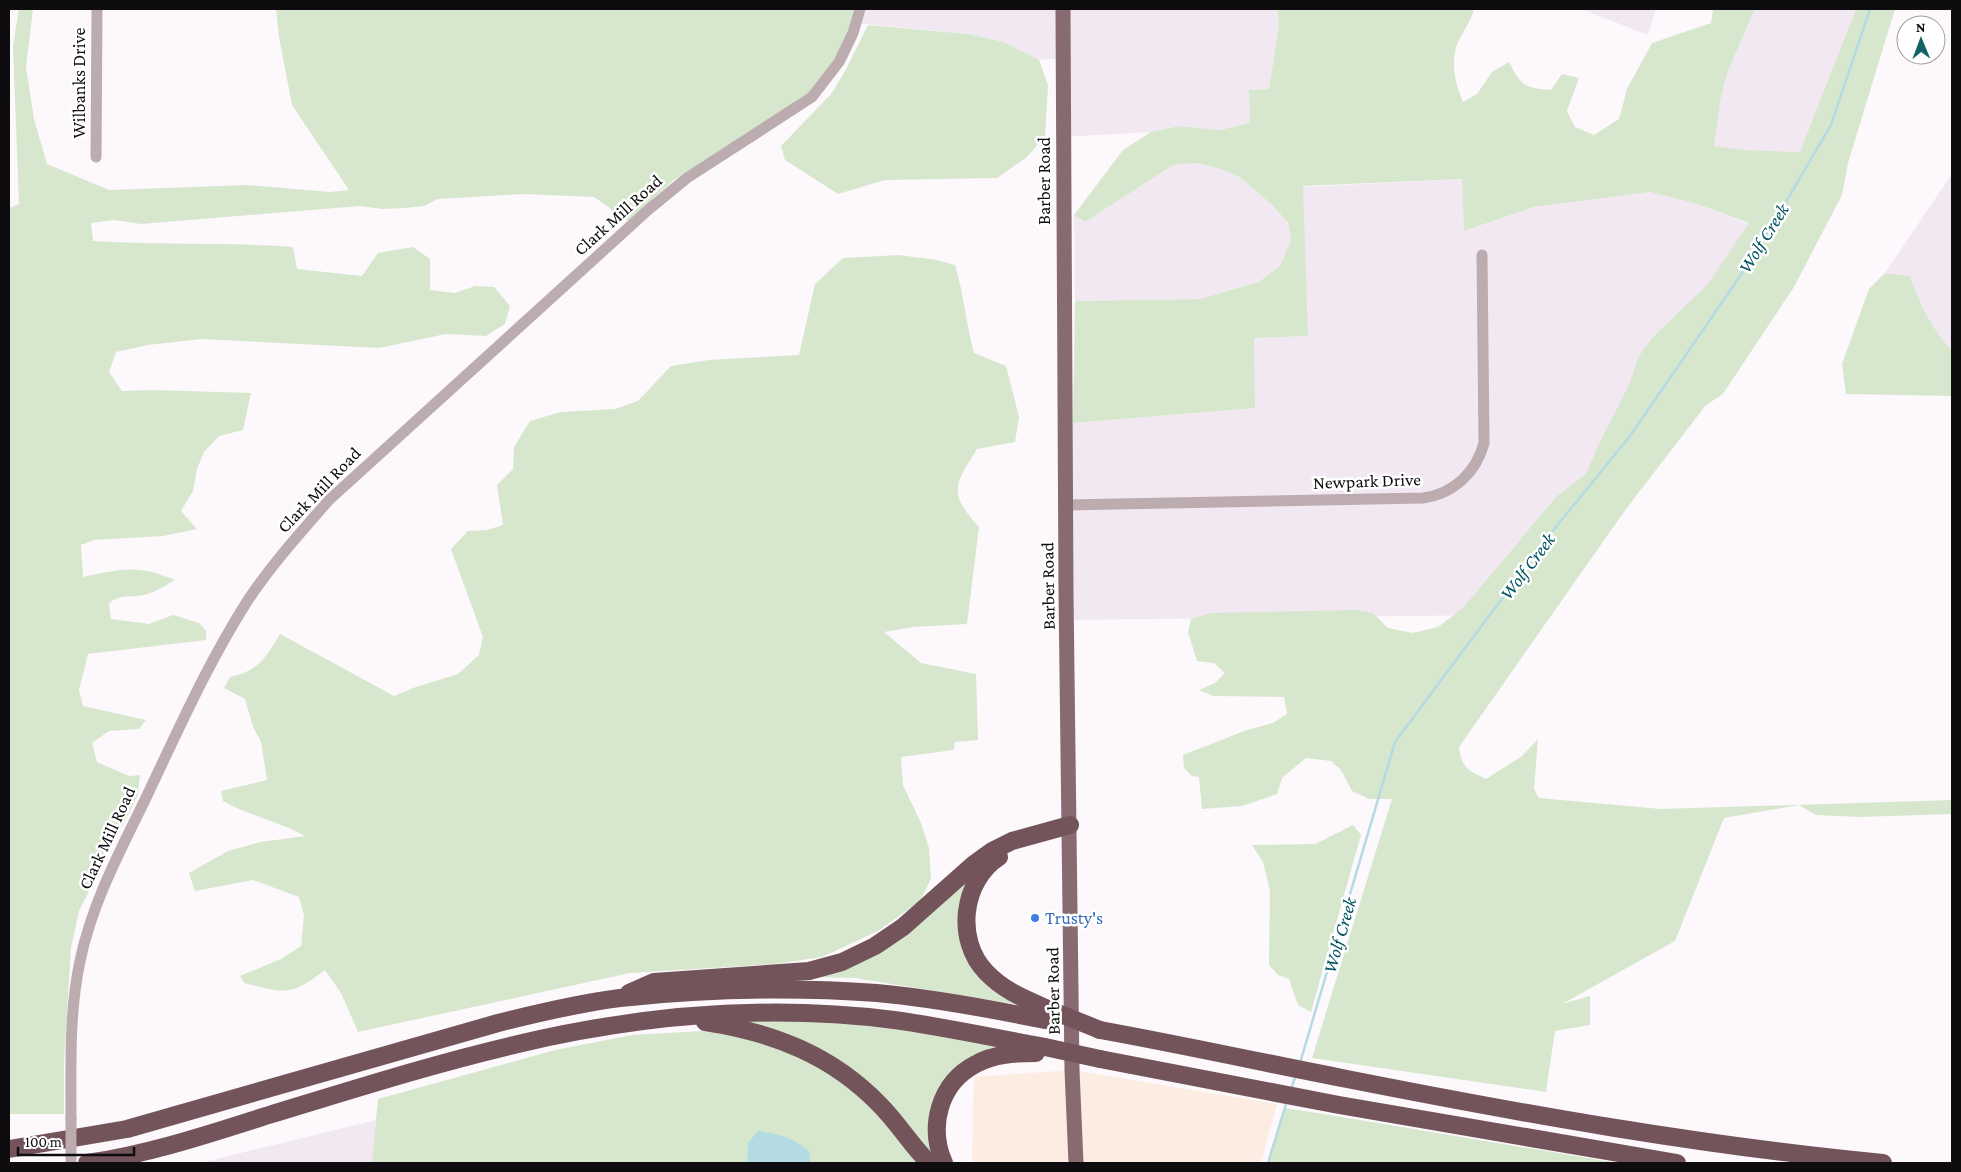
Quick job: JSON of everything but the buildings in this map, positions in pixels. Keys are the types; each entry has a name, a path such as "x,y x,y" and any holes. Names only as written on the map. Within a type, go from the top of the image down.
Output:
{"highway":[{"path":"619,998 654,982 809,971 842,962 875,946 904,927 974,864 992,851 1012,842 1070,830"},
{"path":"1047,1014 1010,993 981,966 971,948 968,937 967,910 974,886 994,860 1019,847 1070,830"},
{"path":"9,1149 126,1129 498,1023 559,1008 619,998 703,992 821,990 879,993 1047,1014 1100,1030 1346,1079 1575,1121 1700,1141 1883,1163"},
{"path":"87,1163 155,1148 426,1068 519,1044 659,1018 720,1014 836,1015 894,1020 1339,1105 1677,1163"},
{"path":"659,1018 691,1020 752,1031 783,1040 817,1056 842,1071 869,1094 892,1118 928,1163"},
{"path":"944,1163 937,1141 936,1122 944,1097 957,1078 970,1067 994,1057 1045,1050"}],"main road":[{"name":"Barber Road","path":"1063,9 1072,1070 1076,1163"}],"street":[{"name":"Wilbanks Drive","path":"96,157 97,9"},
{"name":"Clark Mill Road","path":"71,1163 73,1011 80,963 93,912 130,827 204,677 249,598 289,545 329,500 648,210 687,178 812,97 826,82 839,62 853,33 860,9"},
{"name":"Newpark Drive","path":"1066,505 1423,498 1450,489 1469,473 1480,455 1484,443 1482,255"}],"shaded area":[{"path":"860,9 1277,9 1279,24 1269,89 1249,90 1250,123 1220,130 1179,126 1151,132 1063,137 1063,58 1039,60 1004,42 968,34 856,23"},
{"path":"1581,9 1656,9 1648,35"},
{"path":"1755,9 1856,9 1801,152 1745,150 1714,146 1721,97 1728,71"},
{"path":"1197,163 1224,170 1241,178 1272,205 1288,224 1291,240 1280,266 1257,282 1200,299 1075,301 1074,215 1085,222 1173,165"},
{"path":"1952,174 1952,351 1943,342 1920,306 1910,276 1885,273"},
{"path":"1463,179 1464,231 1534,207 1650,192 1694,203 1768,231 1490,615 1071,620 1073,423 1254,408 1254,338 1308,336 1302,187"},
{"path":"1072,1070 1277,1104 1261,1163 972,1163 974,1077"},
{"path":"376,1120 372,1163 200,1163"}],"green space":[{"path":"19,9 33,9 26,67 34,119 47,164 109,190 247,185 330,192 349,190 292,105 279,37 276,9 854,9 847,37 833,65 804,99 705,163 675,179 629,220 618,220 610,208 594,197 523,194 438,199 424,206 405,208 383,209 360,206 141,224 114,220 91,223 93,241 293,247 297,269 362,276 378,253 413,247 430,259 430,290 455,293 475,286 494,287 510,306 505,324 486,336 446,334 379,348 202,339 148,345 116,352 109,372 122,391 251,393 243,430 219,436 204,452 197,469 193,491 181,511 197,529 163,536 94,540 81,545 83,577 119,570 139,570 175,580 148,594 113,600 109,603 111,619 149,624 173,615 199,623 206,631 206,640 88,654 79,690 83,706 146,720 139,729 109,731 92,743 97,762 129,776 140,775 138,795 79,911 71,948 64,1062 64,1114 9,1114 9,208 19,204 13,46"},
{"path":"1277,9 1474,9 1456,48 1454,62 1455,76 1463,102 1477,94 1492,72 1509,62 1521,81 1529,87 1551,90 1562,74 1579,78 1567,111 1575,127 1594,135 1619,119 1627,89 1652,43 1711,23 1713,9 1755,9 1728,71 1721,97 1714,146 1745,150 1800,152 1856,9 1895,9 1848,163 1842,195 1794,287 1723,394 1706,405 1626,509 1459,747 1462,760 1467,768 1486,779 1522,756 1538,739 1534,789 1539,798 1661,809 1952,800 1952,814 1860,817 1816,815 1799,805 1724,818 1675,941 1562,1004 1590,996 1590,1025 1555,1031 1546,1092 1312,1058 1392,799 1369,799 1352,791 1341,770 1331,761 1306,758 1282,778 1277,794 1242,806 1202,809 1199,777 1192,776 1184,768 1183,755 1247,730 1273,723 1287,714 1284,697 1213,696 1199,690 1215,683 1225,673 1214,663 1197,661 1188,632 1191,619 1211,613 1357,610 1373,613 1388,628 1413,633 1438,627 1463,608 1557,496 1586,474 1629,385 1639,356 1653,337 1708,284 1749,223 1694,203 1650,192 1534,207 1464,231 1462,179 1303,186 1308,336 1254,338 1255,408 1073,423 1075,301 1200,299 1258,282 1280,266 1291,240 1288,223 1272,205 1241,178 1224,170 1197,163 1173,165 1085,222 1074,215 1123,150 1151,132 1179,126 1220,130 1250,123 1249,90 1269,89 1279,24"},
{"path":"868,25 968,34 1004,42 1039,60 1048,85 1045,136 1027,157 997,178 885,180 838,194 785,160 781,146 832,93"},
{"path":"899,255 937,260 955,265 974,353 1006,366 1019,417 1015,442 977,449 959,481 958,489 962,506 979,527 967,624 913,627 884,632 921,663 976,674 978,740 955,742 954,750 901,757 903,785 921,823 929,848 931,879 920,901 878,931 822,957 775,964 630,973 358,1032 341,993 325,970 295,989 269,989 244,983 240,976 281,959 301,946 304,915 299,897 253,880 195,891 189,873 228,851 261,842 305,836 223,801 221,791 267,780 261,742 253,727 245,699 224,688 230,677 248,671 260,662 280,634 394,696 458,674 479,655 483,637 451,549 468,531 487,530 503,525 497,485 513,469 514,447 530,421 561,412 615,409 638,401 671,366 709,360 799,355 815,284 843,258"},
{"path":"1885,273 1910,276 1927,316 1938,334 1952,351 1952,396 1846,394 1842,364 1869,289"},
{"path":"1353,825 1361,835 1311,1012 1298,1005 1289,979 1278,975 1269,965 1270,891 1263,862 1252,845 1315,844"},
{"path":"969,872 964,937 1028,1006 855,978 804,977 846,963"},
{"path":"733,1020 827,1021 908,1031 997,1046 998,1048 957,1069 934,1158 875,1092 842,1063 803,1041"},
{"path":"702,1031 724,1034 767,1045 807,1060 826,1071 845,1083 862,1098 916,1163 372,1163 378,1099 555,1050 632,1035"},
{"path":"1285,1108 1324,1114 1618,1163 1268,1163"}],"water":[{"path":"758,1131 779,1135 798,1143 809,1151 811,1163 747,1163 748,1143"}],"waterway":[{"name":"Wolf Creek","path":"1300,1063 1395,742 1551,533 1630,436 1756,253 1831,125 1870,9"},
{"name":"Wolf Creek","path":"1291,1089 1296,1075"},
{"name":"Wolf Creek","path":"1268,1163 1287,1101"}],"place":[{"name":"Trusty's","path":"1035,918"}]}
